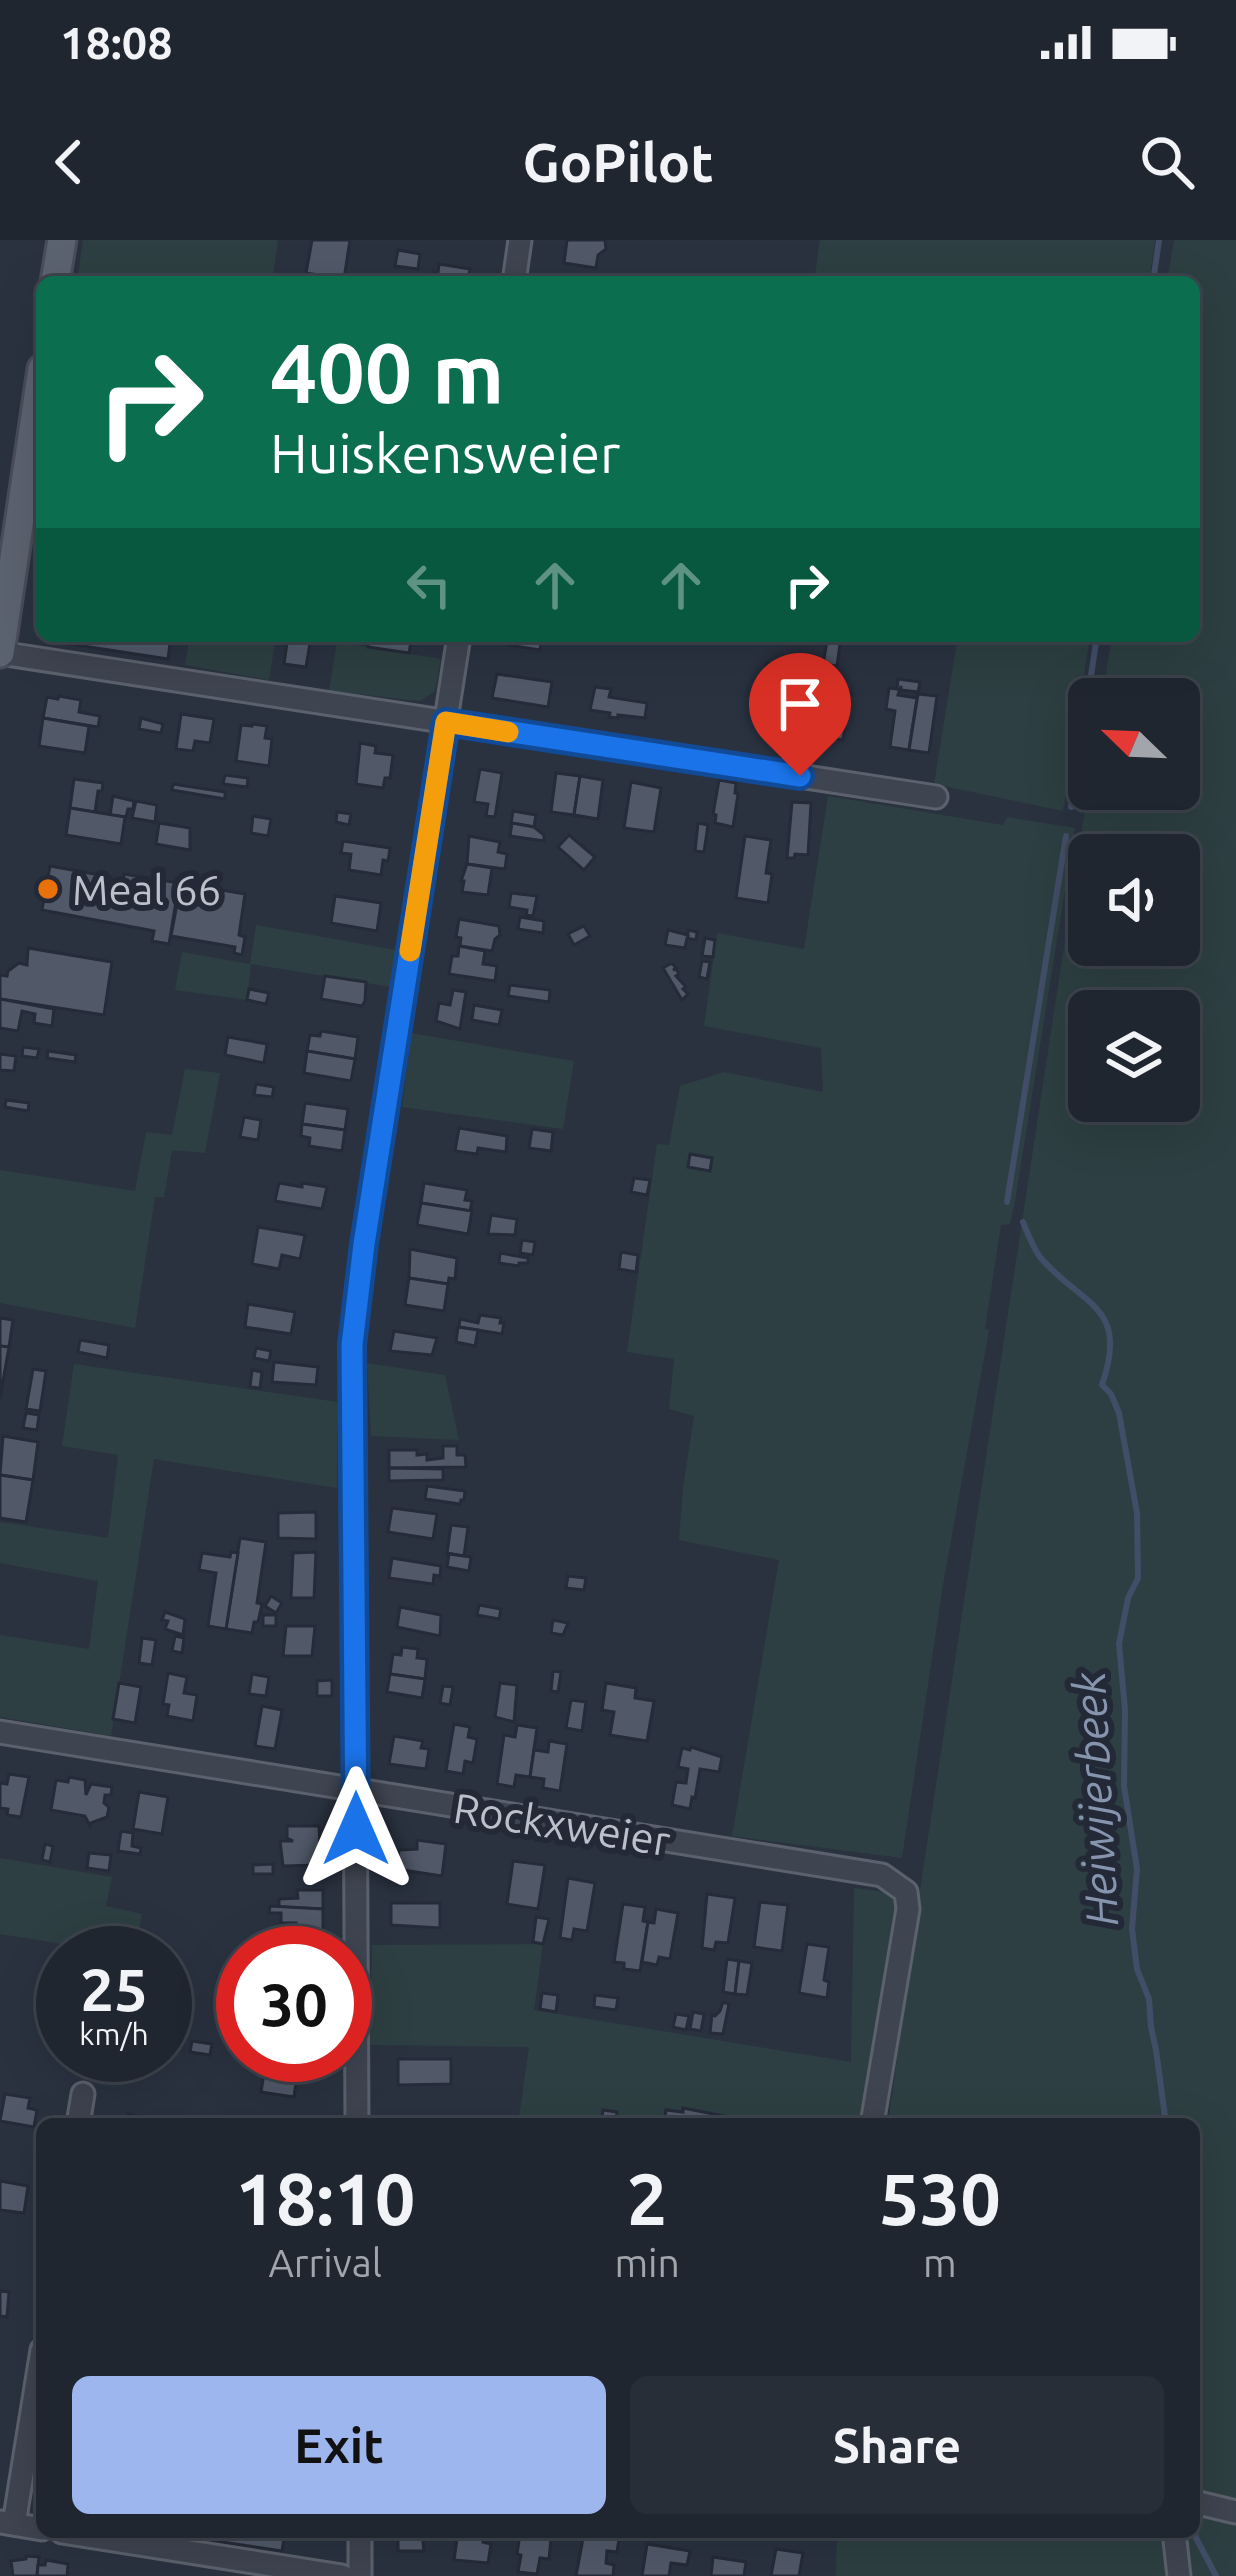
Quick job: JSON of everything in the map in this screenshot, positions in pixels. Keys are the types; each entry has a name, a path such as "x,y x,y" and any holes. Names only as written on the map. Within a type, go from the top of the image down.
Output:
{"main road":[{"path":"56,276 62,240"},
{"path":"0,653 7,546 36,399"}],"street":[{"path":"515,276 520,240"},
{"path":"357,2118 352,1345 458,642"},
{"path":"0,653 936,797"},
{"name":"Rockxweier","path":"0,1732 882,1875 907,1892 908,1910 873,2118"},
{"path":"79,2118 83,2093"},
{"path":"7,2523 36,2380"},
{"path":"1200,2503 1236,2512"},
{"path":"100,2538 342,2576"},
{"path":"360,2538 360,2576"},
{"path":"1175,2538 1179,2576"}],"shaded area":[{"path":"83,240 278,240 273,276 78,276"},
{"path":"820,240 1155,240 1150,276 815,276"},
{"path":"1174,240 1236,240 1236,2500 1200,2491 1200,2118 889,2118 1068,921 1068,966 1200,966 1200,834 1081,834 1085,810 1200,810 1200,678 1105,678 1111,642 1200,642 1200,276 1168,276"},
{"path":"189,642 275,642 269,680 185,665"},
{"path":"337,642 441,659 435,691 420,701 329,691"},
{"path":"957,642 1089,642 1084,678 1068,678 1068,779 1063,811 934,784"},
{"path":"828,796 1003,825 1007,817 1075,828 1074,834 1068,834 1068,872 1015,1201 1010,1224 1001,1225 985,1329 989,1330 943,1585 902,1858 732,1836 779,1560 679,1540 694,1416 669,1409 674,1359 627,1352 657,1144 669,1145 680,1086 724,1072 823,1092 821,1048 704,1026 717,933 804,949"},
{"path":"256,925 396,950 391,987 251,964 247,1000 175,990 182,952 250,964"},
{"path":"411,1033 574,1061 563,1129 402,1107"},
{"path":"185,1069 220,1073 205,1153 172,1150 164,1197 155,1197 135,1328 0,1303 0,1170 135,1191 146,1132 172,1135"},
{"path":"367,1363 445,1375 459,1440 371,1436"},
{"path":"74,1364 338,1402 337,1488 154,1459 111,1736 0,1717 0,1635 89,1649 98,1581 0,1563 0,1522 108,1538 118,1455 62,1446"},
{"path":"0,1858 112,1877 106,1906 142,1914 140,1926 36,1926 36,1940 0,1934"},
{"path":"854,1888 896,1893 901,1910 861,2118 519,2118 529,2047 372,2045 372,1945 543,1944 534,2010 851,2062"},
{"path":"1200,2513 1236,2521 1236,2576 1185,2576 1180,2538 1200,2538"},
{"path":"837,2538 1162,2538 1167,2576 836,2576"}],"building":[{"path":"312,240 350,240 344,276 306,273"},
{"path":"567,240 605,240 606,249 598,255 596,268 564,263"},
{"path":"398,250 420,254 418,269 395,266"},
{"path":"439,264 470,269 473,275 432,276"},
{"path":"57,642 170,642 168,659"},
{"path":"287,642 310,642 306,667 284,664"},
{"path":"368,642 411,642 409,653 368,647"},
{"path":"509,642 541,642 540,650"},
{"path":"827,642 840,642 837,666 823,664"},
{"path":"767,663 807,670 801,709 760,702"},
{"path":"497,674 552,682 548,707 492,698"},
{"path":"898,679 920,682 918,692 901,690 901,686 898,695 917,698 909,750 890,747 895,711 886,709 889,688 897,689"},
{"path":"595,687 611,689 609,697 647,703 645,718 609,717 610,713 590,710"},
{"path":"841,691 850,693 843,740 822,737 827,706 839,708"},
{"path":"918,694 937,696 929,753 909,750"},
{"path":"47,697 81,700 79,712 100,716 98,727 43,718"},
{"path":"181,714 214,719 210,743 195,741 193,751 176,749"},
{"path":"43,718 89,726 85,753 39,746"},
{"path":"141,718 163,724 161,733 139,729"},
{"path":"241,725 267,726 265,738 272,739 269,766 236,761"},
{"path":"360,743 376,746 375,753 393,755 390,778 385,778 383,788 356,784"},
{"path":"480,769 502,773 495,817 486,816 488,804 474,802"},
{"path":"556,773 580,776 574,815 551,812"},
{"path":"225,775 248,778 247,787 223,784"},
{"path":"580,776 603,780 598,819 574,815"},
{"path":"74,779 103,783 95,812 70,808"},
{"path":"719,780 736,783 733,827 715,823"},
{"path":"631,782 661,788 654,832 624,828"},
{"path":"173,784 225,792 225,799 172,790"},
{"path":"113,796 134,801 126,817 110,815"},
{"path":"136,801 157,805 155,822 132,818"},
{"path":"792,802 811,803 808,855 787,858"},
{"path":"70,808 125,817 121,844 66,835"},
{"path":"513,811 536,815 534,827 511,823"},
{"path":"337,812 351,814 349,825 336,822"},
{"path":"253,816 271,819 268,836 251,833"},
{"path":"159,823 190,828 190,850 156,844"},
{"path":"512,823 534,827 544,841 510,836"},
{"path":"698,823 708,825 704,852 695,851"},
{"path":"569,835 595,857 584,870 558,847"},
{"path":"469,836 500,842 498,852 507,854 505,869 467,864"},
{"path":"745,836 771,840 768,903 736,898"},
{"path":"343,841 390,848 381,875 349,870 351,854 341,853"},
{"path":"467,864 492,868 488,895 462,892"},
{"path":"50,866 111,877 111,898 120,900 124,874 179,883 169,944 152,941 154,931 42,910"},
{"path":"181,883 245,894 239,935 245,937 242,955 234,953 235,947 171,936"},
{"path":"511,893 537,896 533,916 509,907"},
{"path":"335,896 381,903 377,931 331,923"},
{"path":"520,917 544,921 543,933 518,929"},
{"path":"459,919 499,926 492,951 460,946 461,938 456,937"},
{"path":"584,926 590,936 574,945 568,934"},
{"path":"668,930 688,935 688,930 697,932 696,940 687,938 685,948 665,945"},
{"path":"705,938 715,940 713,957 702,956"},
{"path":"459,946 485,951 483,964 497,966 495,981 449,974"},
{"path":"28,948 112,962 104,1015 0,999 0,975 7,976 19,963 27,965"},
{"path":"702,961 710,962 707,979 699,977"},
{"path":"670,964 686,987 688,994 682,1000 663,968"},
{"path":"325,976 366,982 362,1006 321,999"},
{"path":"510,985 550,990 549,1002 508,996"},
{"path":"249,989 269,993 266,1004 247,1000"},
{"path":"453,990 466,992 460,1029 436,1021 439,1003 450,1005"},
{"path":"0,999 54,1009 52,1026 34,1023 35,1014 22,1011 18,1031 0,1028"},
{"path":"474,1005 502,1010 499,1025 472,1020"},
{"path":"321,1031 358,1037 355,1059 307,1051 310,1035 320,1036"},
{"path":"228,1037 267,1044 264,1063 225,1055"},
{"path":"23,1047 39,1049 37,1058 22,1056"},
{"path":"48,1051 76,1055 75,1062 47,1058"},
{"path":"307,1051 355,1059 351,1081 304,1073"},
{"path":"0,1054 16,1056 14,1071 0,1070"},
{"path":"256,1084 274,1087 272,1097 254,1095"},
{"path":"6,1100 29,1103 28,1111 5,1107"},
{"path":"305,1103 348,1109 345,1130 302,1124"},
{"path":"244,1117 261,1120 258,1140 240,1137"},
{"path":"302,1124 345,1130 342,1151 309,1146 310,1138 301,1136"},
{"path":"459,1128 507,1136 506,1152 455,1151"},
{"path":"532,1129 553,1132 551,1151 529,1148"},
{"path":"690,1154 712,1158 710,1171 688,1167"},
{"path":"634,1178 650,1180 647,1195 631,1192"},
{"path":"279,1183 327,1187 322,1209 275,1201"},
{"path":"424,1183 467,1190 470,1211 421,1203"},
{"path":"421,1203 472,1211 468,1234 417,1225"},
{"path":"491,1215 517,1219 515,1235 488,1234"},
{"path":"258,1227 305,1235 300,1259 282,1255 279,1269 252,1264"},
{"path":"522,1240 535,1242 533,1255 520,1253"},
{"path":"410,1249 457,1258 455,1279 449,1278 448,1284 409,1278"},
{"path":"621,1252 638,1255 636,1272 619,1269"},
{"path":"500,1253 528,1258 528,1263 499,1263"},
{"path":"409,1278 448,1284 444,1311 405,1305"},
{"path":"248,1304 295,1312 291,1334 245,1327"},
{"path":"480,1315 501,1318 502,1334 459,1327 460,1319 478,1323"},
{"path":"0,1318 13,1320 9,1347 0,1346"},
{"path":"458,1327 478,1330 475,1346 456,1342"},
{"path":"394,1331 437,1338 432,1355 390,1351"},
{"path":"80,1340 109,1345 107,1358 78,1352"},
{"path":"0,1346 9,1347 0,1398"},
{"path":"256,1348 271,1351 269,1361 254,1358"},
{"path":"274,1362 318,1367 316,1385 272,1382"},
{"path":"33,1369 46,1371 40,1411 26,1409"},
{"path":"252,1370 262,1372 260,1388 250,1387"},
{"path":"26,1413 39,1415 37,1430 23,1428"},
{"path":"3,1436 38,1442 33,1480 0,1475"},
{"path":"443,1446 457,1446 457,1455 465,1455 466,1467 389,1468 389,1450 417,1450 417,1455 427,1454 427,1460 443,1458"},
{"path":"389,1468 443,1469 443,1480 389,1481"},
{"path":"0,1475 33,1480 26,1522 0,1518"},
{"path":"427,1486 465,1491 464,1500 460,1504 425,1499"},
{"path":"392,1508 437,1514 433,1539 388,1532"},
{"path":"316,1512 316,1539 278,1538 278,1513"},
{"path":"451,1525 468,1527 464,1556 447,1553"},
{"path":"240,1538 266,1542 257,1603 262,1604 252,1633 226,1629"},
{"path":"231,1552 238,1553 226,1629 208,1626 216,1573 199,1570 202,1553 230,1557"},
{"path":"316,1552 314,1598 291,1598 293,1553"},
{"path":"449,1554 471,1557 469,1571 447,1567"},
{"path":"392,1558 441,1566 440,1576 434,1575 433,1584 389,1578"},
{"path":"568,1576 586,1578 584,1590 566,1588"},
{"path":"271,1596 282,1603 276,1613 265,1606"},
{"path":"479,1605 501,1609 499,1619 477,1615"},
{"path":"400,1607 441,1615 440,1636 397,1627"},
{"path":"165,1612 185,1619 183,1635 165,1629"},
{"path":"263,1615 276,1615 276,1626 263,1626"},
{"path":"553,1620 568,1623 563,1635 551,1633"},
{"path":"286,1626 315,1626 312,1656 283,1656"},
{"path":"175,1636 184,1638 182,1653 172,1651"},
{"path":"142,1638 156,1640 152,1665 139,1663"},
{"path":"402,1647 418,1649 417,1658 427,1659 425,1679 390,1674 393,1654 401,1655"},
{"path":"553,1671 561,1672 558,1692 551,1691"},
{"path":"168,1673 187,1677 184,1693 197,1695 193,1721 167,1716 169,1705 163,1704"},
{"path":"252,1674 269,1677 266,1696 249,1694"},
{"path":"390,1674 425,1679 422,1698 387,1692"},
{"path":"332,1680 332,1696 317,1696 317,1681"},
{"path":"119,1683 141,1687 135,1723 113,1719"},
{"path":"500,1683 517,1685 514,1722 495,1717"},
{"path":"606,1683 636,1688 635,1698 654,1701 647,1741 610,1735 614,1712 602,1710","holes":["624,1712 640,1714 639,1723 623,1721"]},
{"path":"606,1683 636,1688 635,1698 654,1701 647,1741 610,1735 614,1712 602,1710"},
{"path":"443,1686 453,1687 450,1705 440,1703"},
{"path":"571,1700 586,1702 582,1731 566,1728"},
{"path":"262,1706 282,1710 275,1749 255,1746"},
{"path":"454,1724 470,1727 468,1737 477,1739 473,1763 465,1761 463,1774 446,1771"},
{"path":"517,1725 537,1728 530,1777 516,1775 514,1787 497,1784 504,1735 515,1737"},
{"path":"394,1736 423,1741 421,1748 429,1749 426,1769 389,1764"},
{"path":"549,1741 567,1744 560,1791 543,1788 544,1779 530,1777 534,1750 548,1752"},
{"path":"682,1748 722,1757 719,1772 700,1769 690,1809 672,1805 676,1782 686,1783 688,1769 678,1767"},
{"path":"9,1774 29,1777 21,1817 7,1815 8,1809 0,1808 0,1783 7,1784"},
{"path":"69,1777 85,1780 86,1795 91,1784 112,1787 111,1795 105,1795 107,1817 90,1826 85,1816 51,1810 56,1780 68,1782"},
{"path":"139,1792 168,1797 162,1834 133,1829"},
{"path":"287,1826 319,1826 321,1865 283,1866 280,1841 293,1841 287,1838"},
{"path":"121,1831 133,1833 132,1846 141,1848 140,1854 118,1851"},
{"path":"417,1840 446,1844 442,1876 396,1869 399,1850 417,1849"},
{"path":"45,1844 53,1846 50,1862 42,1860"},
{"path":"89,1853 111,1855 109,1871 87,1868"},
{"path":"513,1861 545,1865 538,1909 507,1904"},
{"path":"273,1864 273,1874 253,1874 253,1865"},
{"path":"568,1878 595,1883 587,1931 574,1929 572,1940 560,1938"},
{"path":"297,1890 323,1890 323,1909 279,1907 279,1899 298,1898"},
{"path":"707,1894 735,1898 728,1943 716,1942 714,1950 702,1948"},
{"path":"760,1902 788,1905 782,1951 754,1947"},
{"path":"391,1903 440,1903 440,1928 391,1925"},
{"path":"623,1904 645,1907 643,1921 648,1922 640,1971 614,1962"},
{"path":"270,1906 323,1909 323,1926 281,1923 281,1913 269,1913"},
{"path":"656,1909 678,1913 670,1959 659,1957 657,1965 642,1962 648,1922 654,1923"},
{"path":"536,1917 549,1919 543,1944 533,1942"},
{"path":"807,1944 829,1947 824,1980 829,1982 827,1998 799,1993"},
{"path":"727,1959 739,1961 735,1994 723,1992"},
{"path":"739,1961 752,1963 747,1995 735,1994"},
{"path":"542,1993 558,1995 556,2012 540,2009"},
{"path":"595,1995 618,1998 616,2010 594,2007"},
{"path":"723,2002 729,2004 723,2034 710,2033 712,2014 720,2011"},
{"path":"693,2012 704,2014 701,2031 690,2029"},
{"path":"676,2014 689,2016 686,2030 673,2027"},
{"path":"192,2041 212,2044 210,2055 192,2052"},
{"path":"398,2059 451,2059 451,2084 398,2085"},
{"path":"263,2082 296,2082 294,2097 261,2092"},
{"path":"5,2094 30,2098 28,2108 37,2110 34,2127 0,2121"},
{"path":"683,2108 734,2118 665,2118 666,2110 683,2112"},
{"path":"603,2110 617,2112 616,2118 602,2118"},
{"path":"0,2181 28,2186 24,2213 0,2210"},
{"path":"0,2291 9,2292 7,2317 0,2316"},
{"path":"196,2538 284,2538 282,2551"},
{"path":"398,2538 423,2538 424,2551 398,2551"},
{"path":"457,2538 483,2538 491,2544 488,2563 454,2560"},
{"path":"519,2538 551,2539 549,2559 540,2558 537,2574 518,2572 521,2555 517,2554"},
{"path":"583,2538 619,2539 617,2552 607,2551 606,2563 614,2565 613,2576 576,2576"},
{"path":"647,2544 690,2551 687,2565 671,2563 669,2576 642,2576"},
{"path":"776,2549 803,2553 799,2576 771,2576"},
{"path":"39,2557 37,2576 13,2576 11,2561"},
{"path":"713,2557 746,2562 744,2576 711,2576"},
{"path":"46,2560 68,2564 67,2576 37,2576 38,2565 45,2565"}],"waterway":[{"name":"Heiwijerbeek","path":"1154,276 1159,240"},
{"name":"Heiwijerbeek","path":"1091,678 1096,642"},
{"name":"Heiwijerbeek","path":"1007,1202 1066,836"},
{"name":"Heiwijerbeek","path":"1023,1222 1040,1257 1097,1309 1110,1338 1102,1385 1119,1413 1137,1513 1138,1578 1128,1598 1119,1644 1125,1709 1124,1786 1137,1869 1132,1929 1137,1969 1149,1999 1165,2118"},
{"name":"Heiwijerbeek","path":"1196,2538 1216,2576"}],"slow traffic":[{"path":"410,951 446,722 508,732"}],"place":[{"name":"Meal 66","path":"48,889"}],"route":[{"path":"356,1829 352,1345 446,722 800,776"}]}
